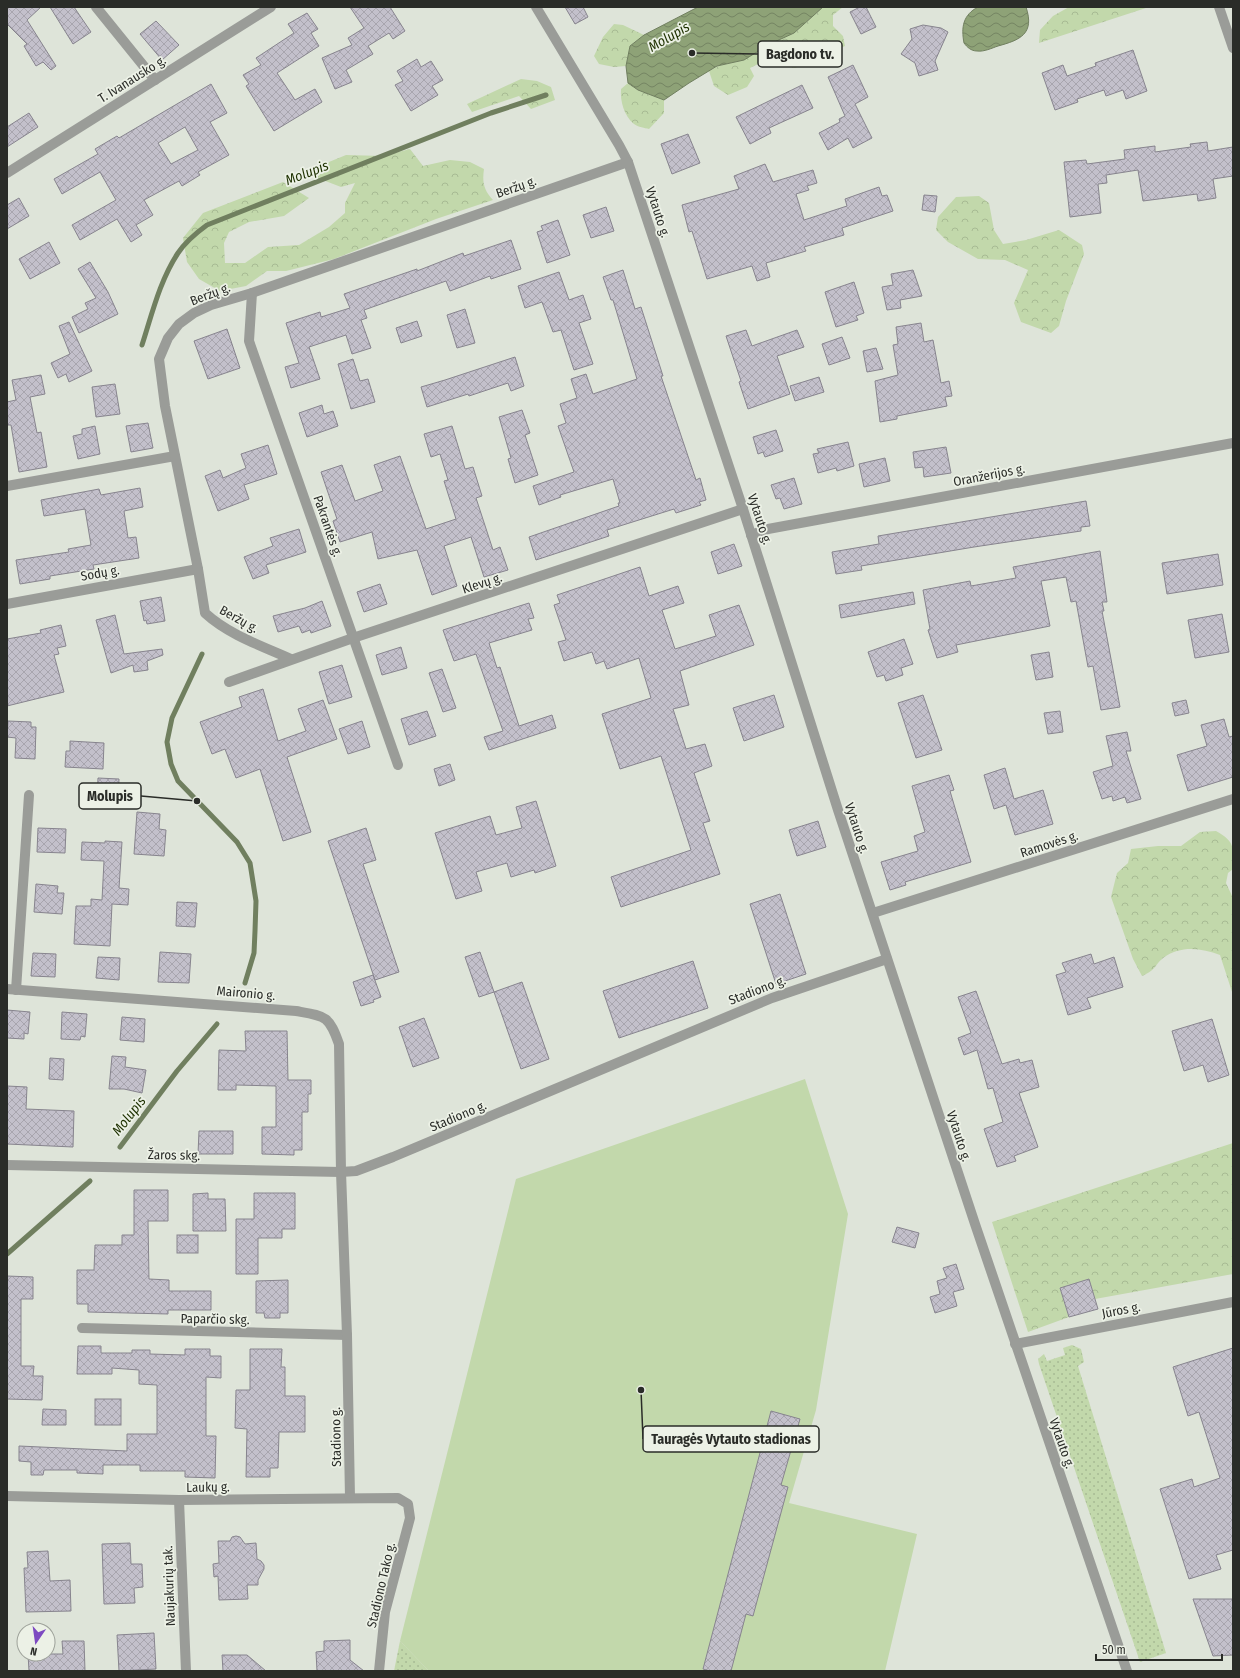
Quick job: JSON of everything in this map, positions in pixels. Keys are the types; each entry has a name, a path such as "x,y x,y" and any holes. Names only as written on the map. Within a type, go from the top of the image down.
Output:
{"street":[{"path":"96,7 155,80"},
{"name":"T. Ivanausko g.","path":"7,173 271,7"},
{"name":"Vytauto g.","path":"536,7 616,139 628,162 743,509 831,790 1015,1344 1127,1671"},
{"path":"1219,7 1233,48"},
{"name":"Beržų g.","path":"291,659 216,623 205,613 198,569 165,406 159,359 168,338 179,324 194,313 211,305 252,293 628,162"},
{"name":"Pakrantės g.","path":"252,293 249,341 398,765"},
{"name":"Oranžerijos g.","path":"751,535 768,529 1233,443"},
{"path":"7,486 175,456"},
{"name":"Klevų g.","path":"229,682 353,638 743,509"},
{"name":"Sodų g.","path":"7,604 198,569"},
{"path":"11,989 29,795"},
{"name":"Ramovės g.","path":"872,913 1233,799"},
{"name":"Stadiono g.","path":"350,1498 347,1335 341,1172 356,1171 393,1157 772,998 887,959"},
{"name":"Maironio g.","path":"11,989 296,1011 316,1015 328,1020 339,1044 341,1172"},
{"name":"Žaros skg.","path":"7,1165 341,1172"},
{"name":"Jūros g.","path":"1015,1344 1233,1302"},
{"name":"Paparčio skg.","path":"82,1328 347,1335"},
{"name":"Laukų g.","path":"7,1496 179,1500 398,1498 408,1504"},
{"name":"Naujakurių tak.","path":"179,1500 186,1671"},
{"name":"Stadiono Tako g.","path":"379,1671 385,1612 410,1518 408,1504"}],"green space":[{"path":"823,7 843,7 833,15 833,26 843,36 845,46 795,68 782,65 772,57 750,68 754,76 747,87 728,95 714,86 709,71 718,66 744,60 770,44 794,33"},
{"path":"1069,7 1149,7 1039,43 1040,30 1053,16"},
{"path":"614,24 623,25 644,35 630,46 626,66 614,67 599,64 594,56 603,37"},
{"path":"521,79 537,81 551,87 555,100 531,109 519,96 472,112 467,104"},
{"path":"628,83 638,90 664,100 664,113 649,129 639,127 634,124 625,113 621,98 621,89"},
{"path":"410,149 423,166 450,160 470,162 484,169 484,186 493,200 436,219 334,259 286,271 267,271 246,286 220,291 199,279 187,262 183,238 203,213 283,182 309,198 284,216 249,222 229,232 224,243 225,263 245,263 268,247 299,245 329,227 345,213 345,203 355,183 341,187 315,177 324,164 346,155 383,156"},
{"path":"979,196 989,203 994,230 1003,244 1026,240 1059,230 1082,245 1084,254 1066,301 1059,326 1051,333 1021,322 1014,303 1028,270 1005,260 978,259 948,242 936,230 938,217 956,197"},
{"path":"1216,831 1230,842 1233,851 1233,869 1228,873 1226,883 1233,898 1233,995 1220,955 1198,949 1184,949 1170,954 1163,958 1147,974 1142,976 1133,959 1111,897 1117,873 1128,863 1131,849 1158,846 1181,846 1200,832"},
{"path":"805,1079 848,1214 816,1410 789,1503 917,1534 885,1671 429,1671 400,1641 516,1179"},
{"path":"1233,1143 1233,1274 1095,1299 1089,1280 1060,1288 1069,1317 1028,1332 992,1222"},
{"path":"1072,1345 1081,1349 1084,1362 1078,1366 1166,1653 1140,1662 1039,1364 1038,1359 1044,1354 1047,1361 1065,1355 1063,1348"},
{"path":"400,1641 429,1671 394,1671"}],"water":[{"path":"698,7 823,7 794,33 770,44 744,60 717,66 664,100 638,90 628,83 626,66 630,46 644,35"},
{"path":"978,7 1026,7 1029,24 1027,30 1019,38 1006,44 988,50 971,50 964,43 963,27 969,14"}],"building":[{"path":"7,7 41,7 27,20 56,66 51,70 43,62 36,66 24,46 27,44 7,24"},
{"path":"50,7 74,7 91,32 73,44"},
{"path":"350,7 390,7 405,31 393,39 389,33 368,46 373,54 346,70 352,82 335,89 322,58 352,45 348,38 364,28"},
{"path":"565,7 583,7 588,17 575,24"},
{"path":"860,7 866,7 876,27 861,34 850,12"},
{"path":"307,13 318,29 311,33 319,46 277,73 295,100 315,89 322,102 274,131 246,86 249,84 243,75 261,65 256,58 294,33 288,24"},
{"path":"156,21 179,45 162,60 140,34"},
{"path":"923,25 941,28 948,32 935,61 938,70 919,76 915,63 901,54 912,39 910,29"},
{"path":"1133,50 1147,91 1126,99 1123,90 1106,96 1104,90 1077,99 1078,102 1055,110 1042,73 1063,65 1067,76 1096,66 1095,63"},
{"path":"417,59 421,67 431,61 443,80 432,86 438,95 411,111 395,85 403,81 397,71"},
{"path":"853,65 868,97 855,104 872,138 853,148 848,138 828,150 819,133 840,122 839,119 845,116 828,77"},
{"path":"211,84 227,113 210,122 229,155 198,172 200,175 182,186 179,181 144,200 153,215 136,225 142,235 131,242 117,219 80,240 72,225 116,200 100,172 62,194 54,179 98,154 95,149 117,136 119,138","holes":["185,127 198,150 171,164 158,143"]},
{"path":"802,85 813,108 769,128 771,133 750,144 736,117"},
{"path":"29,113 38,127 7,147 7,127"},
{"path":"688,134 700,163 672,174 661,144"},
{"path":"1207,142 1208,151 1233,147 1233,176 1213,179 1216,198 1198,201 1197,194 1143,201 1138,170 1106,175 1107,183 1098,184 1101,213 1070,217 1064,162 1086,160 1087,164 1125,159 1124,150 1155,146 1155,152 1191,147 1190,144"},
{"path":"765,164 773,182 813,170 817,183 807,186 809,190 796,194 804,220 847,206 845,199 879,187 882,196 887,195 893,211 842,228 844,235 804,247 806,251 766,263 770,277 757,281 752,266 707,279 692,231 689,232 682,205 739,189 734,176"},
{"path":"924,195 937,196 935,212 922,210"},
{"path":"19,198 29,216 7,229 7,205"},
{"path":"606,207 614,231 591,238 583,215"},
{"path":"558,220 570,255 547,263 537,232 543,230 541,226"},
{"path":"511,240 521,269 491,279 490,276 450,291 446,281 364,310 367,318 361,320 371,348 352,354 346,335 309,347 320,379 291,388 285,367 299,363 286,323 320,312 321,317 350,308 344,294 417,269 417,271 463,253 464,256"},
{"path":"49,242 60,263 30,279 19,259"},
{"path":"90,262 108,292 118,314 79,333 72,317 88,309 85,303 96,298 78,269"},
{"path":"623,270 635,309 641,307 663,376 661,376 696,480 700,478 706,500 699,502 701,505 676,513 674,509 607,530 609,536 536,560 529,537 619,506 618,503 620,503 613,479 560,495 561,497 539,505 533,486 574,472 558,426 566,423 560,404 577,398 571,379 586,374 593,394 637,379 613,300 611,300 603,277"},
{"path":"913,270 922,296 900,300 901,308 887,310 882,287 893,285 891,274"},
{"path":"559,272 569,300 583,295 591,319 579,323 593,364 574,370 561,330 553,332 542,302 525,308 518,286"},
{"path":"854,282 864,313 856,316 858,320 836,327 825,292"},
{"path":"465,309 475,343 457,348 447,315"},
{"path":"417,321 422,336 401,343 396,328"},
{"path":"69,322 92,371 69,382 66,374 58,378 51,363 70,354 59,326"},
{"path":"921,323 924,342 933,340 941,383 949,381 952,396 945,397 947,406 897,416 897,419 880,422 875,381 898,375 893,345 898,344 896,327"},
{"path":"227,329 240,368 208,379 194,341"},
{"path":"746,330 752,346 797,330 804,347 777,356 790,394 748,409 739,382 741,381 726,336"},
{"path":"842,337 850,358 829,365 822,344"},
{"path":"876,348 883,369 867,372 863,351"},
{"path":"515,357 524,386 511,391 508,383 469,396 468,394 427,407 421,387"},
{"path":"353,359 360,381 368,379 375,402 351,409 338,364"},
{"path":"41,375 45,394 30,397 37,433 41,432 47,467 19,472 11,425 7,425 7,402 16,400 12,380"},
{"path":"819,377 824,392 795,401 790,386"},
{"path":"115,384 120,414 96,417 92,387"},
{"path":"322,405 324,414 333,411 338,426 307,437 299,413"},
{"path":"522,410 530,433 525,435 538,475 515,483 508,459 511,458 499,417"},
{"path":"148,423 153,448 131,452 126,426"},
{"path":"95,426 100,454 78,459 73,436 82,434 82,429"},
{"path":"452,426 465,469 473,467 482,496 476,498 493,550 500,547 508,570 484,577 471,537 444,546 457,586 432,595 417,550 378,559 372,532 340,542 333,521 337,519 321,472 342,465 355,501 383,491 374,465 400,456 426,529 456,519 444,481 448,480 440,454 431,457 424,434"},
{"path":"776,430 783,451 765,457 763,452 758,454 753,437"},
{"path":"848,442 854,466 837,471 836,468 818,473 813,454 819,453 817,449"},
{"path":"268,445 277,474 244,485 249,499 218,511 205,476 220,470 223,478 246,468 241,454"},
{"path":"946,447 951,473 924,477 923,467 915,468 913,452"},
{"path":"885,458 890,481 864,487 859,464"},
{"path":"794,478 802,504 784,509 780,498 776,499 771,485"},
{"path":"140,488 143,507 124,511 128,538 136,537 139,558 93,565 94,569 50,576 50,579 20,584 16,560 69,552 68,549 91,545 85,509 44,516 41,500 99,489 101,495"},
{"path":"1086,501 1090,526 1081,527 1081,531 861,566 862,570 836,574 832,552 879,544 878,536"},
{"path":"299,529 306,552 266,565 269,573 253,579 244,557 273,546 270,538"},
{"path":"734,544 742,566 718,574 711,552"},
{"path":"1100,551 1107,602 1102,602 1104,611 1102,611 1120,707 1101,710 1093,666 1088,667 1076,601 1071,602 1066,577 1041,581 1050,626 956,645 958,652 937,658 928,630 930,629 923,590 970,581 971,586 1016,578 1013,567"},
{"path":"1218,554 1223,585 1167,594 1162,563"},
{"path":"640,567 649,596 678,586 684,603 662,610 675,649 716,636 709,615 739,605 754,645 680,671 689,705 673,709 686,749 705,744 712,766 694,773 710,821 703,823 720,874 621,907 611,877 691,850 661,756 620,769 602,714 651,698 639,658 607,669 604,661 596,664 592,652 564,661 558,642 566,640 554,605 560,603 557,595"},
{"path":"380,584 387,604 364,612 357,592"},
{"path":"913,592 915,604 841,618 839,605"},
{"path":"161,597 165,621 147,624 146,620 144,621 140,601"},
{"path":"322,601 331,626 311,633 310,630 302,633 299,626 278,632 273,616 305,608"},
{"path":"529,603 534,618 528,619 532,630 489,643 497,668 500,667 519,726 552,715 556,728 489,750 484,737 503,731 476,654 454,661 443,630"},
{"path":"1222,614 1229,652 1195,658 1188,620"},
{"path":"115,615 124,654 162,649 163,655 147,661 148,670 134,672 133,665 111,673 96,620"},
{"path":"61,625 66,646 57,648 59,654 54,655 64,692 7,706 7,639 41,633 40,630"},
{"path":"904,639 913,664 901,668 903,675 886,681 884,675 877,677 868,652"},
{"path":"401,647 407,668 382,675 376,655"},
{"path":"1049,652 1053,677 1036,680 1031,655"},
{"path":"342,665 352,697 329,704 319,672"},
{"path":"442,669 456,708 443,712 429,673"},
{"path":"263,689 278,741 306,731 298,709 323,700 337,739 287,757 311,832 283,841 260,769 236,778 225,749 212,754 200,722 242,707 239,697"},
{"path":"774,695 784,727 744,741 733,708"},
{"path":"923,695 942,750 916,758 898,703"},
{"path":"1186,700 1189,713 1175,716 1172,703"},
{"path":"427,711 436,736 409,745 401,719"},
{"path":"1060,711 1063,732 1048,734 1044,713"},
{"path":"1224,719 1229,737 1233,736 1233,777 1188,791 1177,755 1207,746 1201,725"},
{"path":"8,721 31,722 31,727 36,727 35,759 15,758 16,738 7,737"},
{"path":"362,721 370,747 348,754 339,729"},
{"path":"1127,732 1131,751 1126,751 1141,799 1127,803 1125,797 1113,801 1112,796 1102,799 1093,772 1113,766 1106,736"},
{"path":"70,741 104,743 103,769 65,767 66,751 70,751"},
{"path":"450,764 455,780 439,786 434,769"},
{"path":"1005,768 1014,799 1043,790 1053,824 1015,835 1006,805 994,809 984,775"},
{"path":"949,775 954,790 950,791 971,862 905,882 906,885 890,890 881,862 918,851 914,836 925,832 912,786"},
{"path":"98,778 119,779 118,801 97,801"},
{"path":"536,801 556,866 535,873 534,870 511,877 507,863 476,872 482,891 456,899 435,833 490,816 496,835 522,828 516,807"},
{"path":"137,812 160,814 159,829 166,830 164,856 134,854"},
{"path":"818,821 826,847 797,856 789,830"},
{"path":"38,828 66,829 65,853 37,852"},
{"path":"366,828 376,860 363,864 399,972 375,980 328,841"},
{"path":"105,841 122,842 119,888 129,889 128,905 112,904 110,946 74,944 76,906 91,906 91,899 102,900 104,861 81,860 82,842 105,843"},
{"path":"36,884 58,886 57,893 64,893 62,914 34,912"},
{"path":"780,894 806,974 776,984 750,904"},
{"path":"177,902 197,903 195,927 176,926"},
{"path":"160,952 191,954 189,983 158,982"},
{"path":"480,952 494,992 479,997 465,957"},
{"path":"33,953 56,954 55,977 31,976"},
{"path":"1091,954 1094,964 1114,957 1123,987 1087,998 1091,1008 1068,1015 1056,975 1066,972 1062,963"},
{"path":"98,957 120,958 119,980 96,978"},
{"path":"693,961 708,1008 619,1038 603,991"},
{"path":"373,975 381,997 373,1000 374,1002 361,1006 353,982"},
{"path":"522,982 549,1059 521,1069 494,992"},
{"path":"976,991 1002,1064 1019,1059 1020,1063 1032,1060 1039,1087 1019,1093 1038,1147 1014,1156 1016,1161 997,1167 984,1129 1003,1122 993,1088 988,1089 977,1050 964,1055 958,1038 971,1033 958,997"},
{"path":"7,1010 30,1012 28,1034 24,1033 24,1039 7,1038"},
{"path":"62,1012 87,1014 85,1037 81,1036 80,1040 61,1039"},
{"path":"122,1017 145,1019 144,1042 120,1040"},
{"path":"424,1018 439,1058 413,1067 399,1027"},
{"path":"1212,1019 1229,1075 1208,1082 1203,1065 1184,1071 1172,1031"},
{"path":"245,1031 287,1031 288,1080 311,1080 311,1094 308,1094 308,1112 302,1112 302,1150 294,1150 294,1155 262,1154 262,1127 276,1127 276,1086 236,1085 236,1090 218,1090 219,1050 246,1051"},
{"path":"112,1056 126,1057 125,1067 146,1070 142,1093 124,1089 109,1089"},
{"path":"50,1058 64,1059 63,1080 49,1079"},
{"path":"7,1086 27,1087 26,1109 74,1111 73,1147 7,1144"},
{"path":"199,1131 233,1131 233,1154 198,1154"},
{"path":"134,1190 168,1190 168,1221 148,1221 149,1279 169,1280 169,1291 211,1291 211,1310 168,1310 168,1314 88,1312 88,1304 77,1304 77,1270 94,1270 95,1245 122,1245 122,1235 134,1235"},
{"path":"208,1193 208,1199 225,1199 226,1231 193,1231 193,1194"},
{"path":"254,1193 295,1193 295,1229 282,1229 282,1238 258,1238 258,1274 236,1274 236,1219 254,1219"},
{"path":"897,1227 919,1233 915,1248 892,1242"},
{"path":"177,1235 198,1235 198,1253 177,1253"},
{"path":"956,1264 964,1289 953,1292 957,1306 935,1313 930,1297 940,1294 937,1281 947,1278 943,1268"},
{"path":"7,1276 33,1277 33,1299 21,1299 21,1366 34,1366 33,1376 43,1376 42,1400 7,1399"},
{"path":"1089,1279 1098,1309 1069,1317 1060,1288"},
{"path":"288,1280 288,1313 280,1313 280,1318 265,1318 264,1313 256,1313 256,1281"},
{"path":"78,1346 101,1346 101,1353 132,1353 132,1350 150,1350 150,1354 185,1355 185,1349 210,1349 210,1356 221,1356 221,1378 206,1377 206,1436 216,1436 215,1478 185,1477 185,1471 140,1471 140,1465 103,1465 103,1474 77,1473 77,1470 44,1470 43,1475 31,1475 31,1462 19,1461 19,1446 127,1451 127,1434 157,1434 157,1385 139,1384 139,1370 112,1368 112,1374 77,1374"},
{"path":"1233,1348 1233,1550 1216,1555 1221,1569 1189,1579 1160,1489 1192,1479 1194,1487 1220,1478 1199,1412 1188,1416 1173,1367"},
{"path":"250,1349 282,1349 281,1367 285,1367 285,1396 305,1396 305,1432 279,1432 278,1468 270,1468 270,1477 246,1477 247,1429 235,1428 236,1390 250,1390"},
{"path":"95,1399 121,1399 121,1425 95,1425"},
{"path":"43,1409 66,1410 66,1425 42,1425"},
{"path":"771,1411 800,1419 781,1485 788,1487 753,1616 746,1614 731,1671 710,1671 703,1669"},
{"path":"232,1537 240,1537 245,1544 256,1543 257,1559 264,1565 264,1569 258,1580 258,1585 247,1585 248,1599 219,1600 218,1576 214,1577 213,1564 219,1563 218,1541 230,1541"},
{"path":"130,1543 131,1564 142,1564 143,1587 134,1588 135,1603 104,1604 102,1544"},
{"path":"48,1551 50,1581 70,1580 71,1611 26,1612 24,1568 28,1568 27,1552"},
{"path":"1193,1599 1233,1599 1233,1655 1213,1656"},
{"path":"154,1633 156,1669 119,1671 117,1635"},
{"path":"350,1640 350,1660 364,1671 317,1671 316,1652 324,1651 324,1641"},
{"path":"62,1641 84,1641 85,1671 29,1671 28,1662 56,1662 56,1654 63,1654"},
{"path":"222,1655 247,1655 266,1671 223,1671"}],"waterway":[{"name":"Molupis","path":"142,345 166,274 184,245 207,225 491,113 546,95"},
{"name":"Molupis","path":"202,654 172,718 167,742 171,764 178,781 237,842 250,863 256,901 255,931 254,953 245,983"},
{"name":"Molupis","path":"120,1147 177,1071 217,1024"},
{"name":"Molupis","path":"7,1254 90,1181"}],"place":[{"name":"Bagdono tv.","path":"692,53"},
{"name":"Molupis","path":"197,801"},
{"name":"Tauragės Vytauto stadionas","path":"641,1390"}]}
